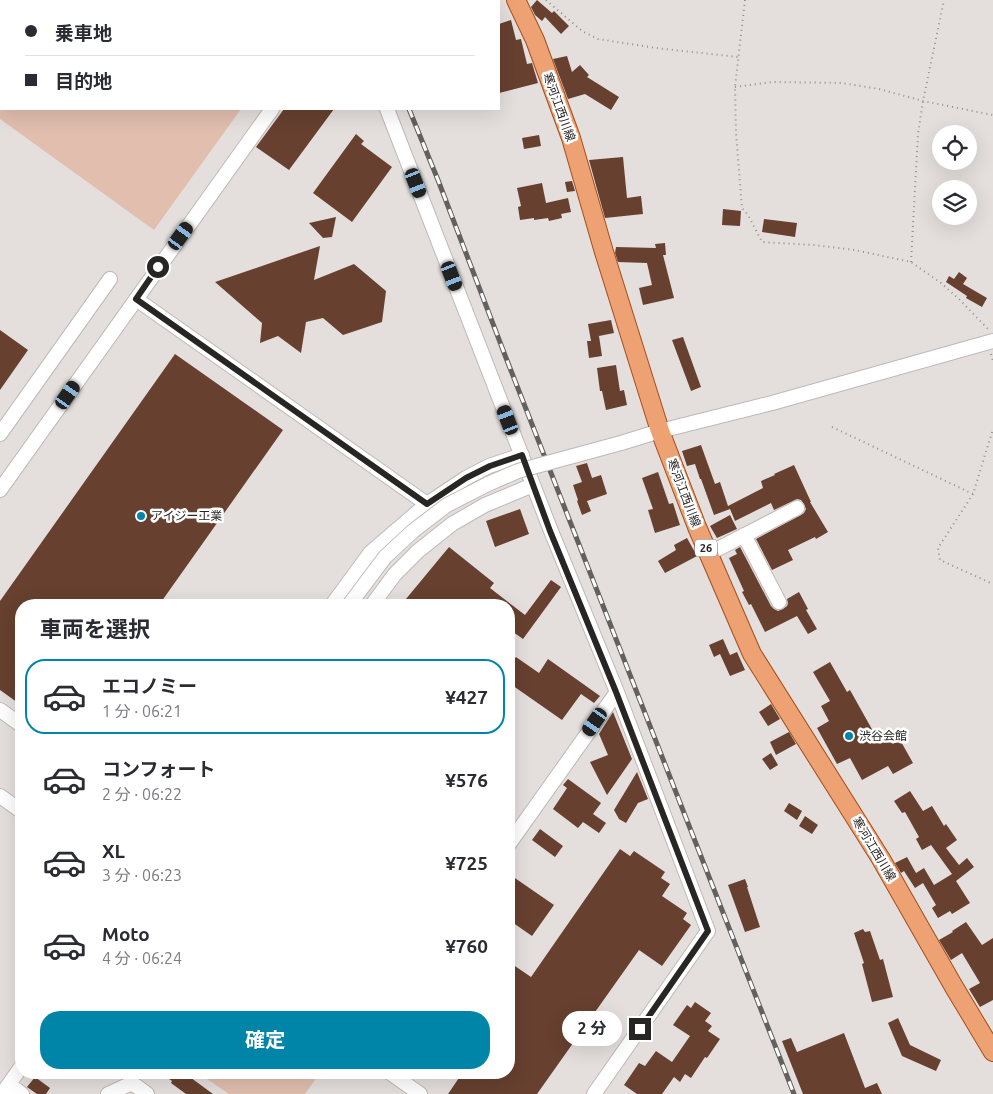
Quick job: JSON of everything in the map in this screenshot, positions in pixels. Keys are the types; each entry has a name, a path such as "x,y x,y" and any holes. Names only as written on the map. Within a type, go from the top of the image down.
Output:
{"main road":[{"name":"寒河江西川線","path":"516,0 535,40 571,138 604,252 660,431 696,527 752,654 881,859 992,1050"}],"street":[{"path":"0,490 271,110"},
{"path":"387,110 550,531 616,692 708,931 594,1094"},
{"path":"0,434 110,279"},
{"path":"136,299 427,504"},
{"path":"354,599 385,557 413,531 447,505 518,471 993,341"},
{"path":"336,599 371,552 427,504 466,478 490,466 522,455"},
{"path":"376,599 395,574 418,551 452,524 485,505 533,485"},
{"path":"708,554 797,508"},
{"path":"744,535 778,602"},
{"path":"515,835 616,692"},
{"path":"0,710 15,721"},
{"path":"0,796 15,807"},
{"path":"15,1076 6,1089 22,1094"},
{"path":"399,1079 420,1094"},
{"path":"108,1094 132,1083 147,1094"}],"path":[{"path":"546,0 582,31 598,39 656,48 738,57"},
{"path":"745,0 736,86 736,132 742,208 748,215 762,242 855,250 911,262 942,283 993,334"},
{"path":"911,262 918,144 923,101 944,0"},
{"path":"736,86 772,82 842,83 993,115"},
{"path":"832,427 973,494"},
{"path":"993,430 973,494 938,548 940,560 993,584"}],"shaded area":[{"path":"0,110 240,110 154,230 0,119"},
{"path":"207,1079 316,1079 305,1094 229,1094"}],"building":[{"path":"537,0 552,13 554,11 569,26 561,34 545,17 542,21 535,15 531,7"},
{"path":"511,20 516,40 521,39 527,64 532,63 538,83 500,93 500,24"},
{"path":"567,56 572,72 580,65 589,75 587,77 619,97 611,110 585,94 568,99 553,59"},
{"path":"283,110 333,110 289,170 256,147"},
{"path":"356,134 364,141 361,144 392,167 352,222 313,193"},
{"path":"539,135 541,146 524,149 522,138"},
{"path":"623,157 627,198 641,196 643,214 605,218 589,160"},
{"path":"572,181 575,191 567,192 565,182"},
{"path":"542,183 546,203 568,198 571,212 561,214 562,218 549,221 548,218 520,220 518,207 521,206 517,188"},
{"path":"723,209 741,211 740,226 722,225"},
{"path":"336,217 332,237 323,238 309,223"},
{"path":"764,219 797,223 795,237 762,232"},
{"path":"665,243 666,255 663,255 674,298 643,305 639,288 652,285 647,263 618,262 615,253 616,247 656,248 655,244"},
{"path":"320,246 314,280 354,264 386,291 382,322 343,335 323,318 306,322 301,353 278,336 260,343 262,323 215,282"},
{"path":"959,272 967,278 963,284 987,298 982,307 966,298 967,296 946,282 949,276 954,279"},
{"path":"611,320 614,333 599,336 602,356 589,358 587,341 591,341 588,324"},
{"path":"0,330 28,350 0,390"},
{"path":"683,337 701,387 691,391 672,340"},
{"name":"アイジー工業","path":"175,354 283,430 163,599 15,599 15,701 0,690 0,601"},
{"path":"616,365 620,391 624,390 627,405 606,410 602,391 600,391 597,368"},
{"path":"701,445 715,484 720,482 728,506 763,488 761,481 794,465 810,502 828,532 788,550 793,560 772,570 756,539 804,513 806,509 804,504 801,500 797,499 774,510 771,503 735,521 730,509 714,515 695,464 687,466 682,451"},
{"path":"587,463 592,478 601,475 607,494 587,501 591,511 582,515 573,485 582,482 576,466"},
{"path":"658,472 669,504 673,503 680,525 655,533 648,510 653,509 642,478"},
{"path":"520,509 529,534 495,547 486,521"},
{"path":"730,515 737,529 717,538 710,526"},
{"path":"687,538 697,556 665,573 658,561 676,550 674,545"},
{"path":"449,547 494,583 490,588 504,599 406,599"},
{"path":"740,547 771,606 778,611 783,609 787,606 787,599 799,592 808,609 806,610 817,629 808,634 797,616 765,632 751,604 749,605 742,592 744,591 729,558 737,554 735,550"},
{"path":"551,580 561,587 523,639 515,633 515,607 525,615"},
{"path":"723,639 730,655 737,652 745,670 730,676 720,654 714,657 709,645"},
{"path":"516,657 539,673 548,659 600,696 594,703 581,694 562,720 515,687"},
{"name":"渋谷会館","path":"830,662 847,692 850,690 878,740 895,731 913,763 893,774 888,766 862,780 850,758 837,764 817,728 829,721 821,706 830,701 813,672"},
{"path":"771,704 780,719 768,726 759,712"},
{"path":"613,712 632,759 607,795 590,762 608,755 599,734"},
{"path":"789,732 796,744 776,755 770,742"},
{"path":"771,753 778,765 770,770 762,759"},
{"path":"637,772 648,799 638,803 626,823 619,819 614,810"},
{"path":"568,779 601,803 593,814 606,823 599,833 583,822 578,828 553,809 567,788 563,785"},
{"path":"910,791 923,811 932,806 944,826 946,824 957,840 946,848 959,865 967,858 974,867 956,881 970,903 952,914 950,911 938,918 932,908 936,905 923,883 915,888 904,871 901,873 895,863 907,857 916,873 924,868 934,885 952,874 931,845 922,850 916,839 919,837 905,812 902,813 894,801"},
{"path":"789,803 802,811 797,820 784,811"},
{"path":"805,816 818,825 812,834 799,826"},
{"path":"540,829 563,846 555,857 532,840"},
{"path":"620,849 630,856 634,851 665,872 661,878 670,884 662,896 687,913 683,919 691,925 662,966 639,950 537,1094 448,1094 458,1079 515,1079 515,966 531,977"},
{"path":"515,878 554,905 532,936 515,924"},
{"path":"745,879 760,927 745,932 728,885"},
{"path":"966,922 982,945 993,938 993,1000 980,1007 969,989 980,983 962,953 951,960 939,940"},
{"path":"863,929 865,932 870,931 880,960 883,959 893,997 872,1002 862,964 864,963 854,933"},
{"path":"695,1002 711,1013 705,1021 712,1026 708,1031 720,1039 691,1078 685,1074 680,1082 674,1077 662,1094 637,1094 624,1085 639,1063 645,1066 656,1051 672,1062 690,1036 673,1025 687,1005 691,1008"},
{"path":"898,1018 910,1045 941,1060 936,1071 902,1056 888,1023"},
{"path":"844,1033 865,1088 877,1083 882,1094 803,1094 782,1041 791,1038 797,1052"},
{"path":"33,1079 38,1079 50,1088 46,1094 37,1094 27,1087"},
{"path":"169,1079 193,1079 213,1094 186,1094 171,1083 172,1081"}],"railway":[{"path":"409,110 794,1094"}],"place":[{"name":"アイジー工業","path":"141,516"},
{"name":"渋谷会館","path":"849,736"}],"route":[{"path":"158,267 136,299 427,504 466,478 490,466 522,455 550,531 616,692 708,931 640,1029"}]}
